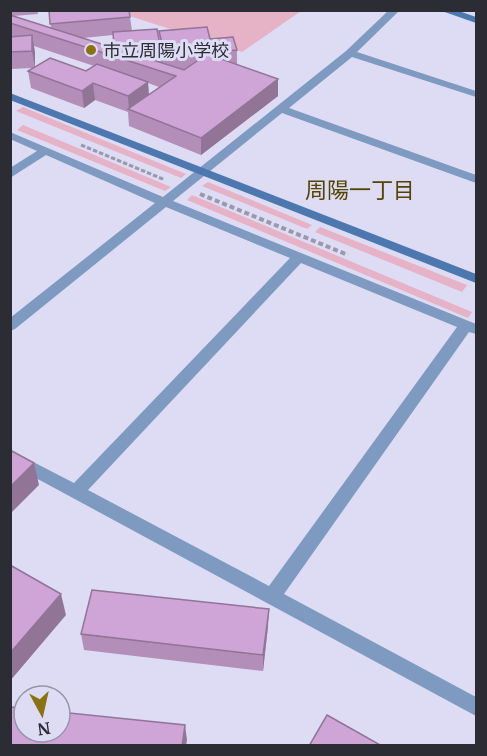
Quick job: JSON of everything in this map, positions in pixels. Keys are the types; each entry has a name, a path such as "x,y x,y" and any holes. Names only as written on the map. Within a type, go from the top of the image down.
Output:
{"street":[{"path":"10,326 350,53 395,10"},
{"path":"444,10 477,20"},
{"path":"350,53 477,94"},
{"path":"10,96 477,279"},
{"path":"279,108 477,178"},
{"path":"10,135 164,202 471,327 272,596"},
{"path":"10,174 46,150"},
{"path":"76,492 299,257"},
{"path":"10,456 477,707"}],"path":[{"path":"75,143 357,259"}],"shaded area":[{"path":"114,11 301,11 242,52"},
{"path":"23,107 186,174 181,178 16,111"},
{"path":"23,125 171,187 165,191 17,130"},
{"path":"208,182 312,225 307,229 202,186"},
{"path":"192,195 472,312 468,318 187,200"},
{"path":"320,227 467,285 462,292 315,232"}],"building":[{"path":"49,10 129,10 130,17 50,24"},
{"path":"10,15 114,48 113,32 157,29 161,50 128,52 184,70 207,54 278,79 201,138 128,109 176,76 10,23"},
{"path":"207,27 210,39 233,37 237,50 165,56 159,31"},
{"path":"32,35 32,51 10,52 10,37"},
{"path":"50,58 86,71 97,64 148,82 128,96 93,83 82,91 28,71"},
{"path":"10,450 34,463 10,487"},
{"path":"10,565 61,594 10,653"},
{"path":"92,590 269,609 263,655 81,634"},
{"path":"10,707 12,707 12,744 72,744 72,713 185,725 182,746 10,746"},
{"path":"327,715 382,746 309,746"}],"place":[{"name":"市立周陽小学校","path":"91,50"}],"district":[{"name":"周陽一丁目","path":"360,190"}]}
